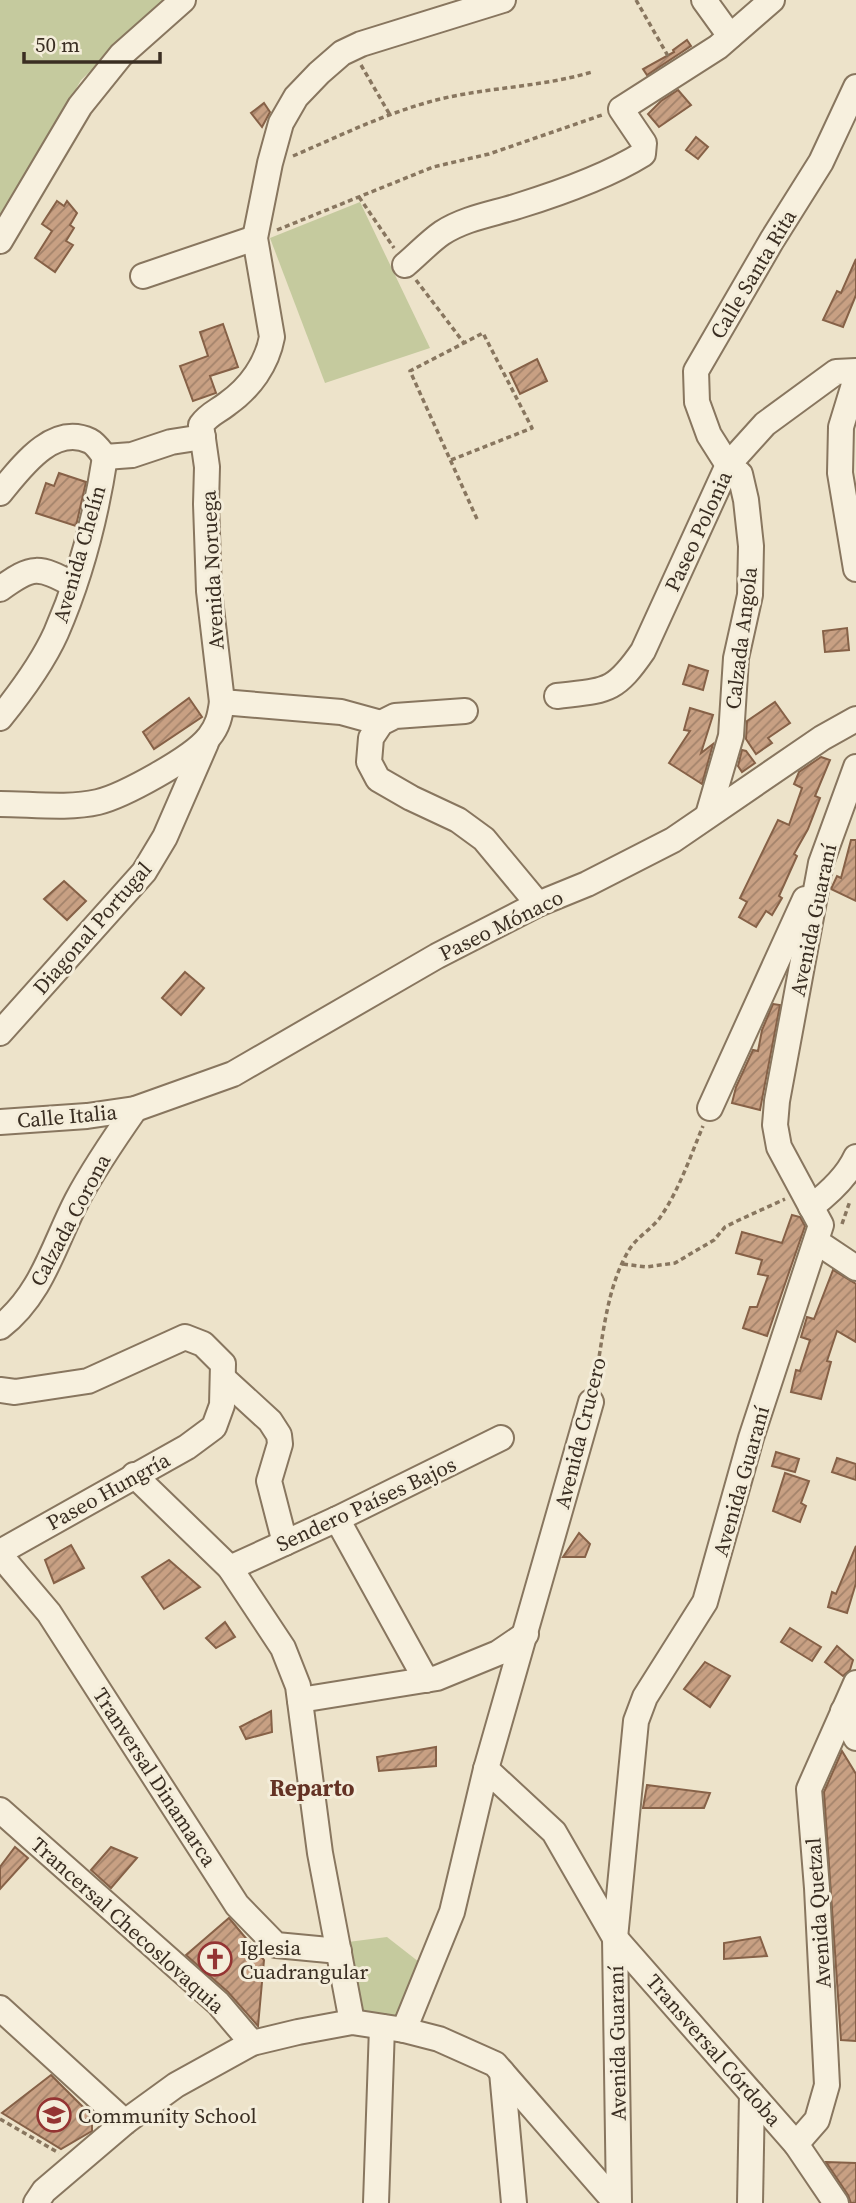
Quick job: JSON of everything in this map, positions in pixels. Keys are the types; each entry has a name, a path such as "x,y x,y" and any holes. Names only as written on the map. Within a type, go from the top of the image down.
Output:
{"street":[{"path":"0,240 80,106 121,55 183,0"},
{"path":"0,493 24,463 50,443 70,437 91,441 105,457 132,455 171,442 203,437 201,425 209,414 227,404 260,370 269,353 272,337 255,238 281,123 296,97 319,73 352,48 503,0"},
{"path":"704,0 730,36"},
{"path":"405,265 443,233 473,219 575,185 643,154 644,143 621,109 730,36 772,0"},
{"name":"Calle Santa Rita","path":"728,465 709,435 697,402 696,371 821,162 856,87"},
{"path":"143,276 255,238"},
{"name":"Paseo Polonia","path":"557,696 612,687 626,676 643,651 728,465 765,424 836,372 856,371"},
{"path":"856,379 841,427 840,461 856,569"},
{"name":"Avenida Noruega","path":"203,437 208,467 206,503 209,591 222,702"},
{"name":"Avenida Chelín","path":"0,718 26,685 55,634 74,585 100,489 105,457"},
{"name":"Calzada Angola","path":"708,816 731,736 736,658 750,595 751,546 746,500 740,474 728,465"},
{"path":"0,589 24,572 38,570 50,572 74,585"},
{"path":"0,804 97,803 111,798 160,773 208,740 218,725 222,702 341,712 381,723"},
{"path":"465,711 395,716 381,723 371,738 369,762 378,779 458,820 484,839 538,904"},
{"name":"Paseo Mónaco","path":"135,1109 233,1074 437,956 538,904 587,884 673,840 822,738 856,719"},
{"name":"Diagonal Portugal","path":"0,1033 144,872 165,837 208,740"},
{"name":"Avenida Guaraní","path":"618,2203 615,1938 636,1721 645,1698 705,1602 751,1438 825,1247 821,1225 779,1147 775,1125 780,1080 821,863 856,767"},
{"path":"710,1108 821,863"},
{"name":"Calle Italia","path":"0,1122 87,1116 135,1109"},
{"name":"Calzada Corona","path":"0,1327 26,1303 46,1269 63,1226 90,1174 135,1109"},
{"path":"807,1198 825,1196 856,1157"},
{"path":"825,1247 856,1268"},
{"path":"0,1390 16,1392 88,1381 185,1337 203,1344 223,1364 223,1378 270,1421 279,1435 279,1449 269,1481 285,1543"},
{"name":"Paseo Hungría","path":"0,1553 187,1447 214,1427 222,1405 223,1378"},
{"name":"Avenida Crucero","path":"374,2202 393,2028 452,1912 486,1769 591,1402"},
{"name":"Sendero Países Bajos","path":"230,1568 501,1438"},
{"path":"134,1475 230,1568 283,1648 298,1686 320,1853 352,2022"},
{"path":"337,1519 426,1680"},
{"name":"Tranversal Dinamarca","path":"0,1553 49,1613 237,1905 276,1945 339,1951"},
{"path":"300,1700 426,1680 448,1674 498,1653 526,1634"},
{"name":"Avenida Quetzal","path":"796,2144 817,2120 827,2085 817,1888 808,1789 856,1683"},
{"path":"843,1711 856,1738"},
{"name":"Transversal Córdoba","path":"486,1769 554,1832 615,1938 796,2144 836,2203"},
{"name":"Trancersal Checoslovaquia","path":"0,1810 218,2003 253,2043"},
{"path":"0,2008 125,2122"},
{"path":"36,2203 44,2191 125,2122 176,2085 253,2043 352,2022 439,2039 495,2064 618,2203"},
{"path":"502,2072 514,2203"},
{"path":"750,2203 752,2094"}],"path":[{"path":"636,0 678,72"},
{"path":"352,48 390,115"},
{"path":"269,167 390,115 451,97 566,80 592,72"},
{"path":"255,238 433,167 489,154 621,109"},
{"path":"359,197 405,265 464,343"},
{"path":"451,460 532,428 483,333 410,371 477,519"},
{"name":"Avenida Crucero","path":"591,1402 613,1289 623,1264 629,1250 658,1220 674,1196 710,1108"},
{"path":"825,1247 852,1195"},
{"path":"623,1264 646,1267 675,1263 713,1240 725,1227 737,1221 807,1198"},
{"path":"0,2119 77,2163"}],"green space":[{"path":"0,0 165,0 81,80 0,223"},
{"path":"360,202 430,348 325,383 270,238"},
{"path":"387,1937 419,1962 400,2021 356,2016 348,1942"}],"building":[{"path":"687,40 691,46 647,75 643,69 674,52 673,50"},
{"path":"678,90 691,105 659,127 648,114"},
{"path":"264,103 270,112 262,127 251,113"},
{"path":"696,137 708,147 698,159 686,150"},
{"path":"57,201 64,206 67,201 77,213 70,225 74,228 66,241 73,245 55,272 35,258 52,231 42,224"},
{"path":"856,259 856,295 843,327 823,320 837,291 841,293"},
{"path":"223,324 238,367 210,376 216,393 193,401 180,366 208,356 200,332"},
{"path":"537,359 547,381 520,394 510,373"},
{"path":"59,473 86,482 76,526 36,513 46,483 54,486"},
{"path":"847,628 849,650 825,652 823,631"},
{"path":"689,665 708,671 703,690 683,684"},
{"path":"189,698 202,717 154,749 143,732"},
{"path":"775,702 790,723 768,738 772,743 756,754 746,739 747,721"},
{"path":"690,708 713,715 701,753 713,744 702,784 669,763 690,731 684,730"},
{"path":"742,750 746,751 755,763 742,772 738,766"},
{"path":"821,757 830,760 815,796 820,798 808,829 794,854 797,856 779,896 782,898 772,915 766,911 756,927 739,917 747,902 740,898 778,820 789,825 802,788 794,784 799,772"},
{"path":"851,840 856,840 856,901 831,889 837,876 841,878"},
{"path":"64,881 86,901 67,920 44,899"},
{"path":"185,972 204,988 181,1015 162,998"},
{"path":"773,1004 780,1005 760,1110 732,1103 736,1087 753,1050 758,1051 762,1030"},
{"path":"792,1215 800,1217 805,1226 767,1336 743,1328 750,1307 757,1307 768,1276 758,1274 762,1260 736,1253 742,1232 782,1243"},
{"path":"833,1270 856,1284 856,1342 837,1331 827,1361 831,1362 821,1399 791,1392 796,1370 800,1371 810,1340 801,1337 807,1317 814,1319"},
{"path":"776,1452 799,1459 795,1472 772,1466"},
{"path":"837,1458 856,1464 856,1480 832,1472"},
{"path":"785,1473 809,1481 801,1503 806,1506 800,1522 773,1511"},
{"path":"579,1533 590,1544 585,1557 563,1557"},
{"path":"71,1545 84,1568 54,1583 45,1560"},
{"path":"856,1546 856,1583 847,1613 828,1607 832,1592 836,1594"},
{"path":"169,1560 200,1587 164,1609 142,1577"},
{"path":"225,1622 235,1637 216,1648 206,1638"},
{"path":"790,1628 821,1647 812,1661 781,1642"},
{"path":"837,1646 853,1660 850,1670 843,1676 825,1662"},
{"path":"705,1662 730,1676 710,1707 684,1689"},
{"path":"271,1711 272,1732 246,1739 240,1727"},
{"path":"436,1747 436,1766 379,1771 377,1757"},
{"path":"842,1751 856,1774 856,2041 841,2040 824,1792"},
{"path":"647,1785 710,1793 704,1808 643,1808"},
{"path":"15,1847 28,1858 0,1889 0,1867"},
{"path":"111,1847 137,1858 111,1888 91,1870"},
{"path":"229,1918 264,1960 258,2026 228,1992 186,1955"},
{"path":"760,1937 767,1956 724,1959 724,1943"},
{"name":"Community School","path":"51,2075 92,2116 92,2131 61,2149 2,2113"},
{"path":"826,2162 856,2163 856,2203 851,2203"}],"place":[{"name":"Iglesia Cuadrangular","path":"215,1959"},
{"name":"Community School","path":"54,2115"}],"district":[{"name":"Reparto","path":"312,1788"}]}
